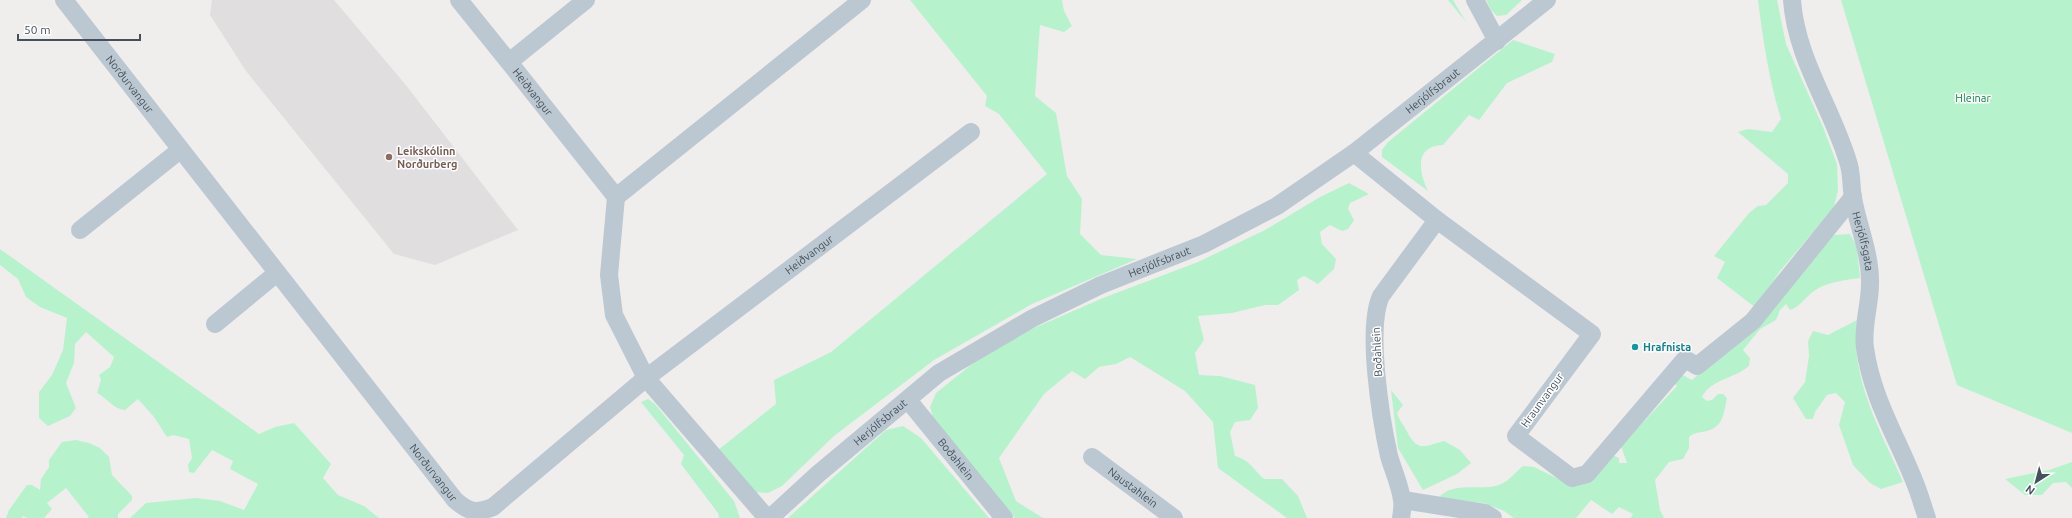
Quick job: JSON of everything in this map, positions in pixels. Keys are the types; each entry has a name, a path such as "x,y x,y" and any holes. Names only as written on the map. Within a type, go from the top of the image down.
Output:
{"street":[{"name":"Norðurvangur","path":"64,0 455,500 467,510 481,512 493,507 646,378"},
{"name":"Heiðvangur","path":"459,0 616,197"},
{"name":"Heiðvangur","path":"509,62 586,0"},
{"path":"767,518 646,378 614,315 609,275 616,197 862,0"},
{"path":"1475,0 1497,40"},
{"name":"Herjólfsbraut","path":"770,518 818,474 939,373 1033,318 1102,285 1177,256 1242,226 1305,188 1354,153 1548,0"},
{"name":"Herjólfsgata","path":"1792,0 1798,36 1812,74 1836,126 1850,167 1853,197 1865,246 1870,283 1865,346 1872,384 1880,406 1916,484 1927,518"},
{"name":"Heiðvangur","path":"646,378 971,132"},
{"path":"80,230 180,150"},
{"name":"Hraunvangur","path":"1354,153 1437,220 1592,334 1516,436 1572,478 1587,474 1685,358 1697,366 1753,321 1853,197"},
{"name":"Boðahlein","path":"1401,518 1403,500 1390,458 1381,417 1374,328 1377,304 1437,220"},
{"path":"215,324 277,273"},
{"name":"Boðahlein","path":"908,400 1004,518"},
{"name":"Naustahlein","path":"1092,457 1174,518"},
{"path":"1403,500 1485,513 1493,518"}],"shaded area":[{"name":"Leikskólinn Norðurberg","path":"212,0 334,0 405,84 518,230 435,265 394,254 246,71 210,15"}],"green space":[{"path":"910,0 1062,0 1064,11 1072,26 1064,32 1040,25 1035,96 1056,113 1067,176 1082,199 1080,234 1101,255 1137,259 1032,304 934,360 834,436 782,486 768,493 753,492 718,450 776,404 774,380 831,352 1047,174 999,114 985,106 987,96"},
{"path":"1448,0 1453,0 1466,22"},
{"path":"1486,0 1522,0 1506,15 1497,16 1491,10"},
{"path":"1758,0 1777,0 1786,44 1823,127 1837,164 1838,190 1834,207 1780,271 1756,308 1717,278 1725,262 1714,256 1749,213 1758,206 1766,205 1788,183 1788,174 1738,132 1748,129 1772,132 1781,119 1767,60"},
{"name":"Hleinar","path":"1841,0 2072,0 2072,433 1957,385"},
{"path":"1513,40 1555,54 1552,62 1507,83 1479,120 1469,115 1443,145 1434,146 1427,150 1421,161 1421,168 1422,176 1428,191 1382,157 1382,150 1388,142"},
{"path":"1349,183 1369,194 1350,203 1348,209 1354,220 1348,229 1342,231 1330,225 1320,232 1322,244 1336,259 1334,269 1318,284 1304,276 1297,280 1299,290 1278,305 1265,305 1232,313 1198,316 1204,340 1195,353 1199,375 1220,376 1255,385 1258,408 1250,420 1235,422 1230,432 1235,456 1245,460 1264,479 1282,479 1298,496 1307,518 1287,518 1218,468 1213,422 1185,391 1130,357 1116,364 1099,367 1085,379 1072,371 1044,394 999,458 1016,501 1043,518 1015,518 935,424 930,407 936,393 976,361 1018,335 1103,298 1198,262 1265,230 1320,197"},
{"path":"1850,234 1857,247 1860,278 1837,282 1822,287 1790,310 1786,304 1780,310 1776,320 1760,329 1743,350 1750,358 1749,366 1737,374 1711,386 1702,397 1707,401 1712,400 1718,394 1723,394 1727,398 1723,417 1715,428 1699,432 1689,437 1689,448 1683,459 1669,462 1655,480 1660,510 1664,518 1631,518 1633,514 1619,507 1612,514 1591,500 1576,518 1514,518 1504,511 1484,503 1444,499 1440,496 1453,489 1499,485 1507,481 1523,466 1534,467 1563,481 1613,455 1619,458 1619,463 1627,463 1621,446 1677,386 1672,381 1679,373 1692,380 1753,327 1818,246 1834,235"},
{"path":"0,249 259,434 275,427 294,423 331,464 323,478 338,495 364,506 379,518 130,518 146,503 196,498 220,501 244,510 258,484 230,469 233,461 212,450 194,473 189,472 188,465 192,458 189,439 173,435 167,437 154,417 138,399 125,410 117,408 97,393 101,380 99,375 110,367 114,357 86,332 75,344 74,363 66,383 76,408 70,416 48,426 39,418 39,392 52,375 63,350 67,318 40,307 26,297 18,279 0,265"},
{"path":"1857,320 1856,342 1862,383 1876,423 1903,482 1881,489 1870,483 1853,465 1839,425 1845,402 1836,393 1827,395 1815,412 1813,419 1806,419 1793,398 1805,382 1809,356 1808,341 1813,331 1828,335"},
{"path":"1391,390 1403,405 1397,413 1400,420 1410,437 1417,445 1425,446 1444,441 1460,450 1471,463 1457,474 1423,490 1398,448"},
{"path":"648,399 655,404 734,501 740,518 719,518 718,513 681,464 684,455 641,402"},
{"path":"903,426 921,438 989,518 788,518 886,430"},
{"path":"76,440 89,443 100,448 109,457 112,475 132,496 132,500 118,514 118,518 88,518 89,517 66,488 47,503 52,509 44,518 27,518 23,516 21,518 6,518 9,510 27,485 32,485 40,490 41,479 49,467 49,460 62,442"},
{"path":"2072,462 2072,488 2066,482 2053,483 2042,495 2025,495 2005,479 2049,470"}],"place":[{"name":"Leikskólinn Norðurberg","path":"389,157"},
{"name":"Hrafnista","path":"1635,347"}]}
